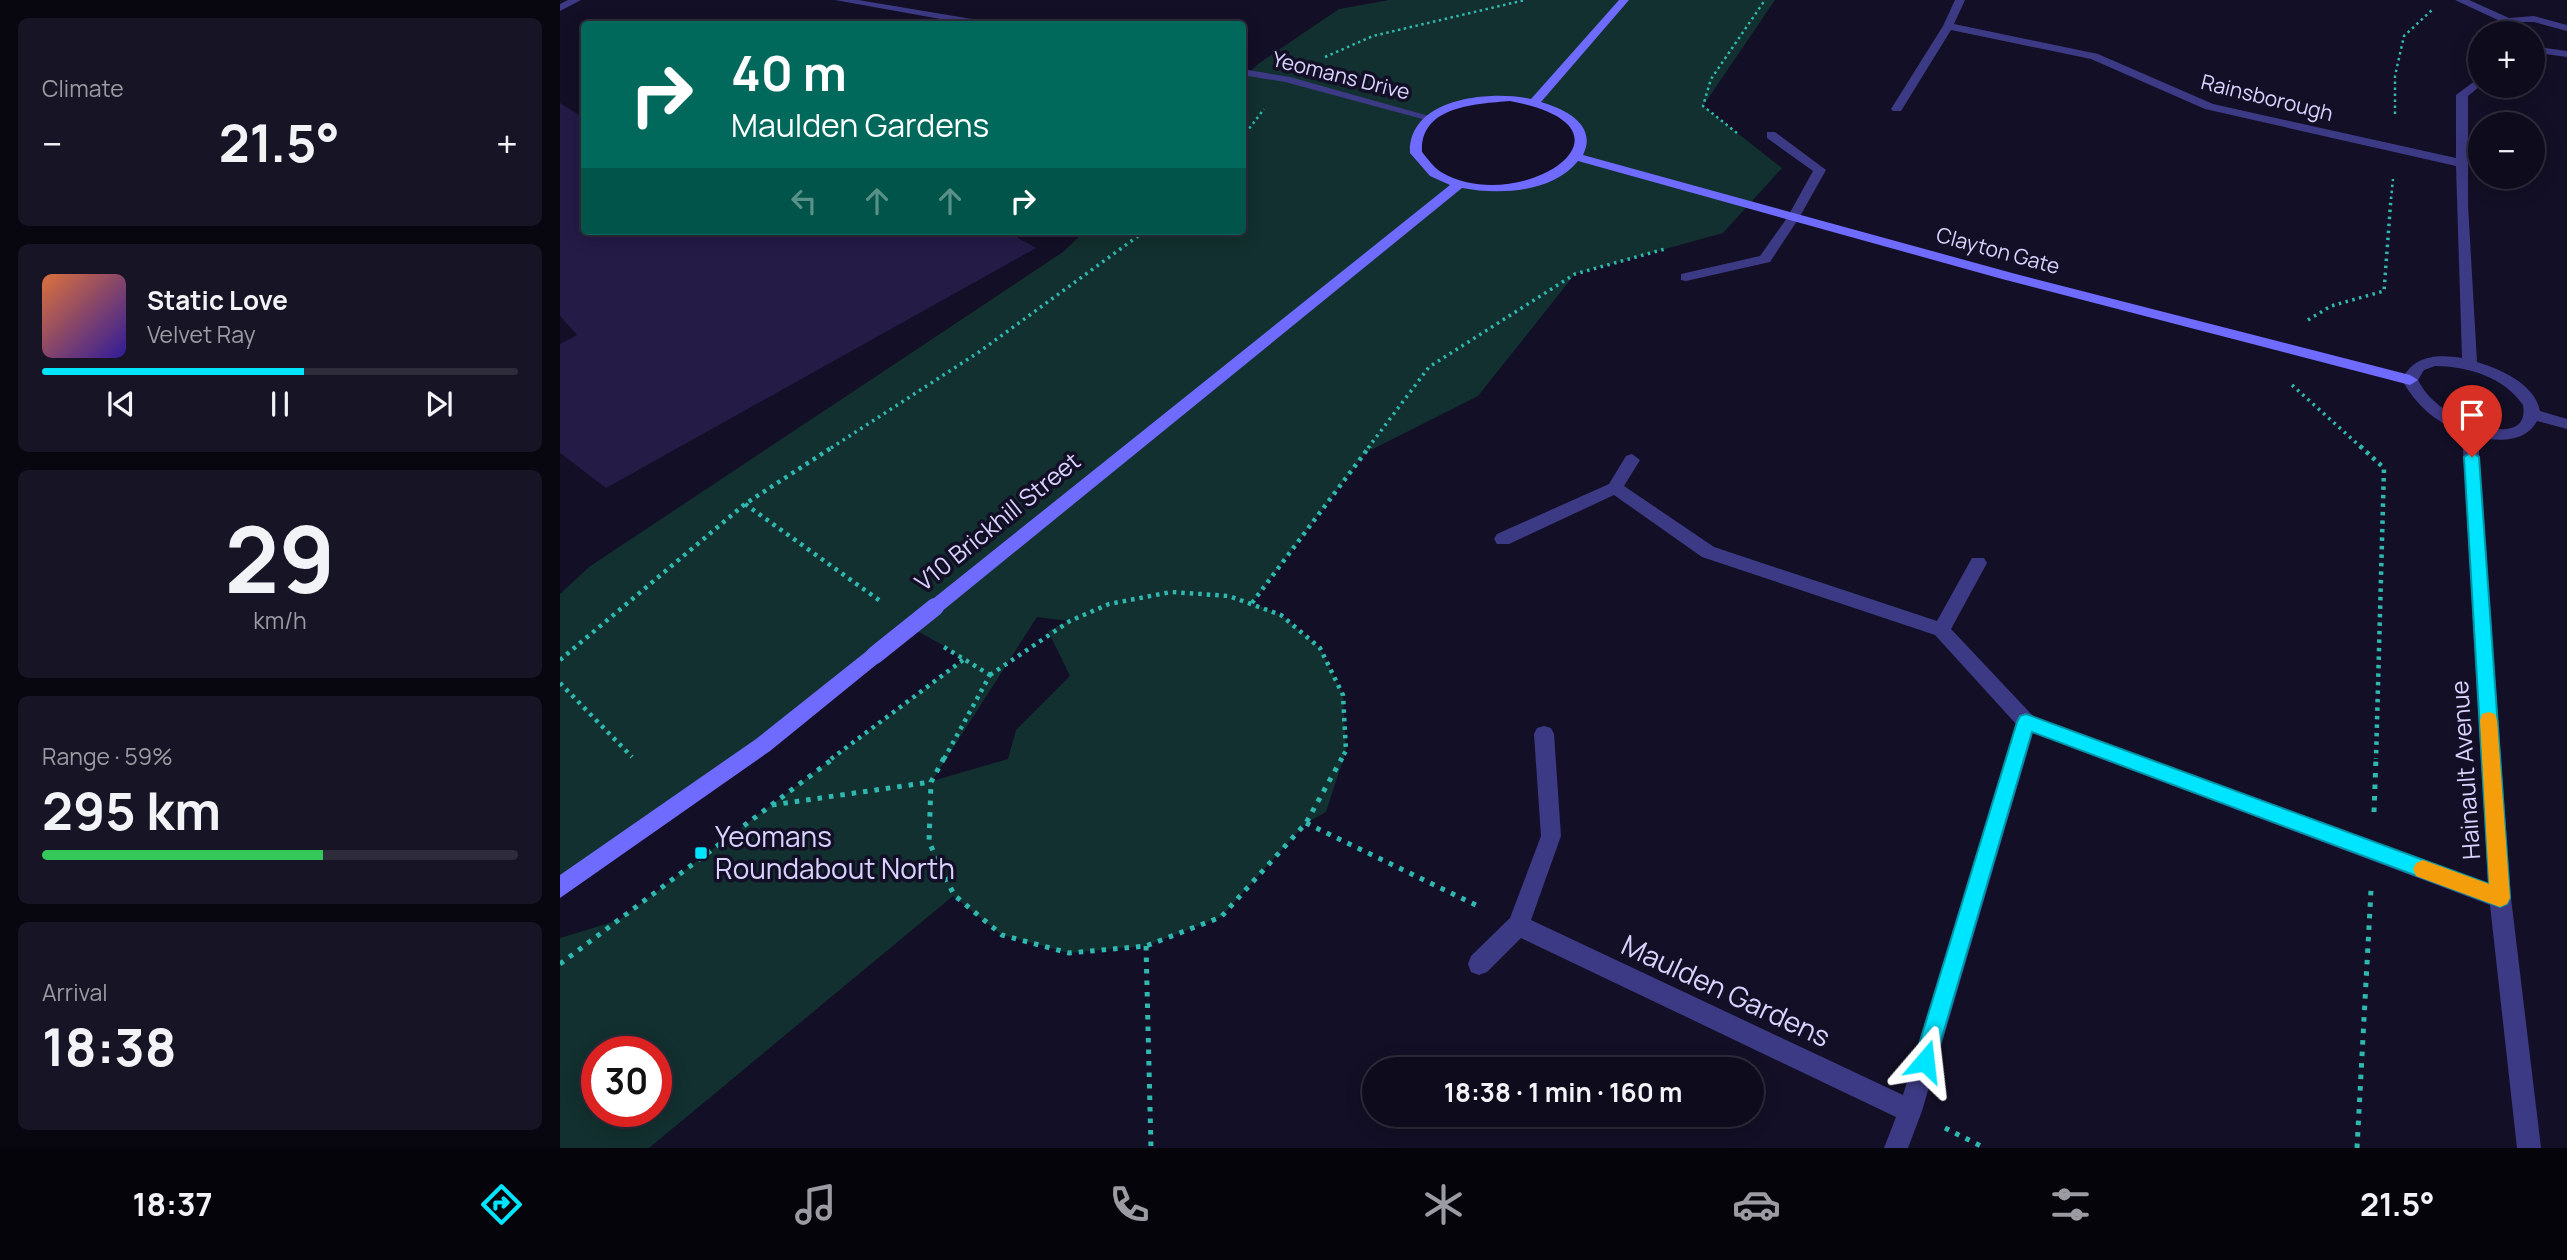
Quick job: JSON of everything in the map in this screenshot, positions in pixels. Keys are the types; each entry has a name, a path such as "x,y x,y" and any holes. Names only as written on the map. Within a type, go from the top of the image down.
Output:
{"street":[{"path":"560,8 576,0"},
{"path":"840,0 966,21"},
{"path":"1534,102 1624,0"},
{"path":"1897,109 1948,26 1960,0"},
{"path":"2460,0 2508,21 2537,21"},
{"path":"2545,23 2567,28"},
{"name":"Rainsborough","path":"1948,26 2094,56 2208,107 2461,163"},
{"path":"2545,51 2567,54"},
{"name":"Yeomans Drive","path":"1246,73 1286,79 1430,118"},
{"path":"2468,91 2462,96 2461,163 2470,364"},
{"path":"1510,99 1534,102 1560,112 1578,127 1582,143 1577,157 1560,172 1538,181 1508,187 1460,183 1434,172 1416,153 1416,136 1430,118 1455,105 1480,100 1510,99"},
{"path":"1686,277 1765,259 1793,218 1820,170 1771,135"},
{"name":"Clayton Gate","path":"1577,157 1793,218 2410,380"},
{"name":"V10 Brickhill Street","path":"560,888 762,745 1460,183"},
{"path":"2435,361 2470,364 2489,371 2520,391 2529,403 2532,414 2529,423 2520,430 2507,434 2470,430 2434,413 2421,402 2410,380 2413,371 2435,361"},
{"path":"2532,414 2567,424"},
{"name":"Hainault Avenue","path":"2470,430 2500,898 2529,1148"},
{"path":"1503,539 1615,488 1632,460"},
{"path":"1615,488 1709,552 1941,630 2026,722 2500,898"},
{"path":"1941,630 1979,563"},
{"path":"1896,1148 1910,1111 2026,722"},
{"path":"1479,964 1518,925 1552,836 1544,734"},
{"name":"Maulden Gardens","path":"1518,925 1910,1111"}],"path":[{"path":"1246,133 1286,79 1345,45 1392,29 1493,12 1525,0"},
{"path":"1742,137 1703,106 1711,79 1765,0"},
{"path":"2357,1148 2373,851 2384,468 2292,386 2291,347 2300,326 2331,306 2384,292 2395,148 2395,76 2404,36 2437,5"},
{"path":"560,660 745,504 979,352 1140,235"},
{"path":"1251,604 1429,367 1575,274 1669,248"},
{"path":"745,504 887,606"},
{"path":"1171,592 1229,596 1251,604 1281,615 1321,648 1343,695 1346,751 1306,823 1221,917 1146,946 1069,953 1002,934 954,895 929,842 931,782 990,675 1070,621 1109,604 1171,592"},
{"path":"941,645 990,675"},
{"path":"560,964 963,660"},
{"path":"560,683 632,758"},
{"path":"770,806 931,782"},
{"path":"1306,823 1518,925"},
{"path":"1146,946 1151,1148"}],"green space":[{"path":"1389,0 1775,0 1703,106 1782,168 1723,233 1575,274 1478,396 1365,453 1252,603 1281,615 1320,648 1343,695 1346,751 1326,812 1306,823 1221,917 1146,946 1069,953 1002,935 953,896 649,1148 560,1148 560,938 619,920 963,660 948,648 910,627 560,888 560,594 589,567 1063,252 1081,235 1246,235 1246,76 1258,64 1339,9","holes":["1480,100 1534,102 1578,127 1577,157 1538,181 1483,187 1434,172 1416,153 1430,118","1037,617 1069,621 1048,631 1070,676 1016,730 1008,759 932,781"]}],"building":[{"path":"560,103 581,116 581,235 1013,235 1036,248 606,488 560,453 560,344 577,335 560,316"}],"slow traffic":[{"path":"2423,869 2500,898 2489,720"}],"place":[{"name":"Yeomans Roundabout North","path":"701,853"}],"route":[{"path":"1925,1061 2026,722 2500,898 2472,457"}]}
